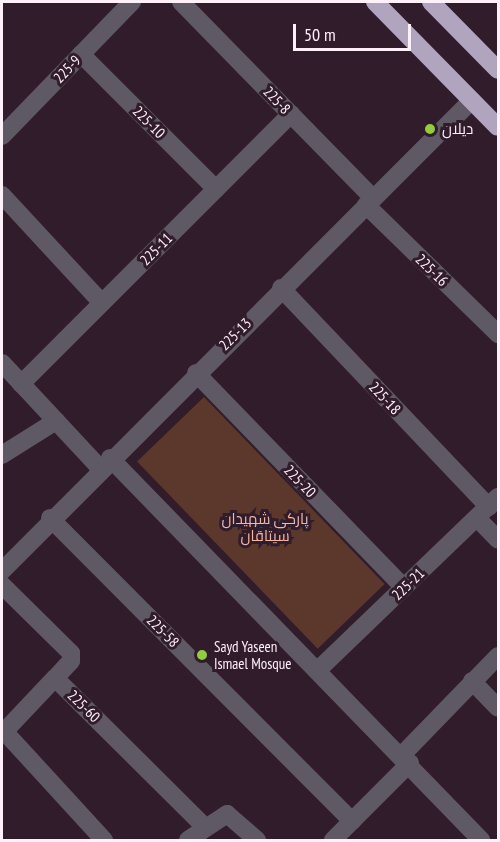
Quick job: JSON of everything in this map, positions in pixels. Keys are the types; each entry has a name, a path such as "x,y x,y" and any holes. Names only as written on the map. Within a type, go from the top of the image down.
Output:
{"highway":[{"path":"375,2 498,127"},
{"path":"431,2 498,70"}],"street":[{"name":"225-9","path":"2,135 132,2"},
{"name":"225-8","path":"181,2 291,114 369,201"},
{"name":"225-10","path":"81,54 216,189"},
{"name":"225-13","path":"2,571 8,556 50,518 472,100"},
{"name":"225-11","path":"21,384 291,114"},
{"path":"2,195 102,303"},
{"name":"225-16","path":"369,201 498,334"},
{"name":"225-18","path":"282,288 488,507 498,540"},
{"path":"2,363 56,421 105,463 318,670 406,759 481,840"},
{"name":"225-20","path":"196,373 404,588"},
{"path":"2,455 56,421"},
{"name":"225-21","path":"318,670 488,507"},
{"name":"225-58","path":"50,518 352,821"},
{"name":"225-60","path":"2,585 71,653 71,661 55,678 204,825"},
{"path":"333,840 472,681 498,656"},
{"path":"55,678 3,732 104,840"},
{"path":"472,681 498,708"},
{"path":"188,840 204,825 227,814 257,840"}],"green space":[{"name":"پارکی شهیدان سیتاقان","path":"204,397 385,584 318,649 137,462"}],"place":[{"name":"دیلان","path":"430,129"},
{"name":"Sayd Yaseen Ismael Mosque","path":"202,655"}]}
